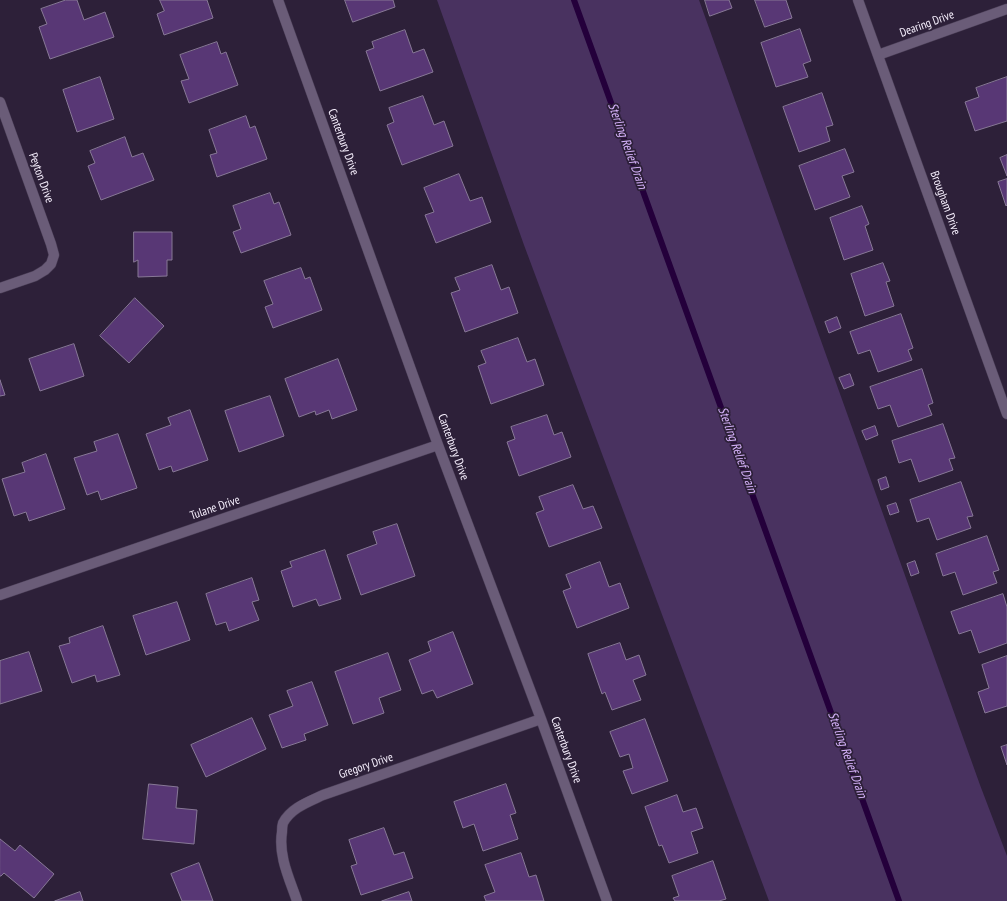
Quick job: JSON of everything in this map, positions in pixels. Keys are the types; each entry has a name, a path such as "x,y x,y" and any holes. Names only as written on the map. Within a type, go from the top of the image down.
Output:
{"street":[{"name":"Canterbury Drive","path":"278,0 438,445 541,719 607,901"},
{"name":"Brougham Drive","path":"858,0 1007,414"},
{"name":"Dearing Drive","path":"878,55 1007,9"},
{"name":"Peyton Drive","path":"0,102 54,255 51,264 46,270 35,276 0,288"},
{"name":"Tulane Drive","path":"0,595 438,445"},
{"name":"Gregory Drive","path":"297,901 286,868 282,852 281,838 283,824 293,812 307,802 323,796 541,719"}],"shaded area":[{"name":"Sterling Relief Drain","path":"437,0 699,0 980,785 1007,856 1007,901 769,901 524,245"}],"building":[{"path":"66,0 77,0 84,20 105,12 114,37 50,59 39,27 47,24 41,9"},
{"path":"160,0 207,0 213,18 164,35 157,14 164,11"},
{"path":"345,0 393,0 395,7 353,22"},
{"path":"705,0 729,0 732,8 710,16"},
{"path":"755,0 786,0 792,18 765,27"},
{"path":"800,29 811,61 803,64 808,77 776,87 761,43"},
{"path":"405,30 413,53 424,49 433,72 380,91 366,51 374,48 372,42"},
{"path":"217,42 221,54 226,52 238,85 189,103 181,81 189,79 180,55"},
{"path":"100,77 114,119 77,132 63,90"},
{"path":"1007,77 1007,121 975,131 965,102 979,97 976,88"},
{"path":"822,93 833,125 826,127 830,141 799,152 783,107"},
{"path":"423,96 434,125 444,121 453,146 402,165 387,125 394,122 389,108"},
{"path":"246,116 250,128 255,126 267,159 217,177 210,155 217,153 209,130"},
{"path":"125,137 132,157 143,153 154,180 101,200 88,166 95,163 90,151"},
{"path":"845,149 854,172 842,176 850,197 815,210 799,166"},
{"path":"1007,155 1007,176 1000,158"},
{"path":"459,174 470,201 482,197 491,222 436,243 425,215 434,212 424,188"},
{"path":"1007,179 1007,205 1006,206 998,182"},
{"path":"270,193 274,204 279,202 291,235 241,253 233,232 241,229 233,206"},
{"path":"862,206 869,224 865,226 873,250 844,260 830,218"},
{"path":"134,232 172,232 172,260 167,260 167,276 138,277 138,260 134,262"},
{"path":"883,263 890,281 886,282 894,306 865,316 851,274"},
{"path":"492,265 501,290 509,287 518,313 465,332 451,293 460,290 455,278"},
{"path":"301,268 305,279 310,277 322,310 273,328 265,307 273,304 264,281"},
{"path":"135,298 164,326 129,363 100,336"},
{"path":"901,314 913,348 908,350 912,360 878,372 870,350 858,354 850,332"},
{"path":"837,317 841,328 829,333 825,322"},
{"path":"518,338 527,362 535,359 544,385 491,404 478,366 486,363 481,351"},
{"path":"74,344 84,376 40,391 29,359"},
{"path":"338,359 357,410 332,419 329,410 316,415 315,411 299,417 285,379"},
{"path":"922,369 933,403 928,405 932,415 898,427 890,405 878,409 870,387"},
{"path":"850,374 854,385 844,389 839,378"},
{"path":"0,380 5,395 0,396"},
{"path":"270,396 284,436 239,452 225,411"},
{"path":"190,410 208,460 173,472 171,466 159,470 146,434 171,425 168,418"},
{"path":"547,415 554,435 562,432 571,457 519,476 507,442 515,439 511,427"},
{"path":"943,424 955,458 949,459 953,470 919,482 911,459 899,463 892,441"},
{"path":"875,426 878,435 866,440 862,431"},
{"path":"118,434 137,488 101,500 98,491 87,495 74,458 97,451 94,442"},
{"path":"46,454 65,509 29,521 26,512 14,516 2,479 25,472 22,463"},
{"path":"886,477 889,487 881,490 878,480"},
{"path":"961,482 973,516 967,517 971,528 937,540 929,518 917,522 910,500"},
{"path":"573,485 583,509 593,506 602,528 549,547 536,513 544,510 539,497"},
{"path":"896,503 899,512 890,515 887,506"},
{"path":"397,524 415,576 361,595 347,555 377,544 373,532"},
{"path":"987,536 999,570 993,572 997,583 963,595 955,572 943,576 936,554"},
{"path":"325,550 341,599 319,606 316,599 293,607 281,571 292,567 290,562"},
{"path":"915,561 919,573 911,576 907,564"},
{"path":"600,562 609,587 620,583 629,608 577,628 563,591 571,588 566,575"},
{"path":"252,578 259,600 252,602 259,620 229,631 226,622 216,625 206,594"},
{"path":"1003,594 1007,607 1007,643 979,653 971,630 959,634 951,612"},
{"path":"177,602 190,640 146,655 133,616"},
{"path":"103,626 120,675 97,682 95,675 72,683 59,646 70,643 69,638"},
{"path":"453,632 473,684 437,698 433,690 422,694 409,660 431,651 428,642"},
{"path":"620,643 626,660 639,655 646,675 633,680 641,700 612,710 605,692 602,694 588,654"},
{"path":"29,652 42,691 0,704 0,661"},
{"path":"388,653 401,690 379,698 384,713 353,724 335,672"},
{"path":"1007,656 1007,706 985,713 978,692 989,688 982,665"},
{"path":"312,682 328,725 304,734 306,740 282,748 269,715 293,706 287,691"},
{"path":"252,718 266,749 206,777 191,745"},
{"path":"645,719 668,781 632,794 623,771 633,768 629,754 620,757 610,732"},
{"path":"1007,745 1007,765 1001,747"},
{"path":"149,784 178,787 176,808 197,810 194,844 143,839"},
{"path":"506,784 516,813 510,815 518,839 483,851 474,824 463,828 454,802"},
{"path":"677,795 683,812 696,808 703,828 691,832 698,853 669,863 662,845 659,846 645,807"},
{"path":"384,828 394,855 404,852 413,878 361,895 351,866 357,864 349,840"},
{"path":"0,839 15,851 20,845 54,874 34,898 4,873 0,876"},
{"path":"521,853 529,877 536,875 544,901 486,901 484,896 495,892 485,865"},
{"path":"713,861 726,899 719,901 675,901 673,898 679,896 672,876"},
{"path":"199,863 213,901 182,901 171,874"},
{"path":"80,892 83,901 55,901"},
{"path":"409,892 412,901 382,901"}],"waterway":[{"name":"Sterling Relief Drain","path":"574,0 899,901"}]}
